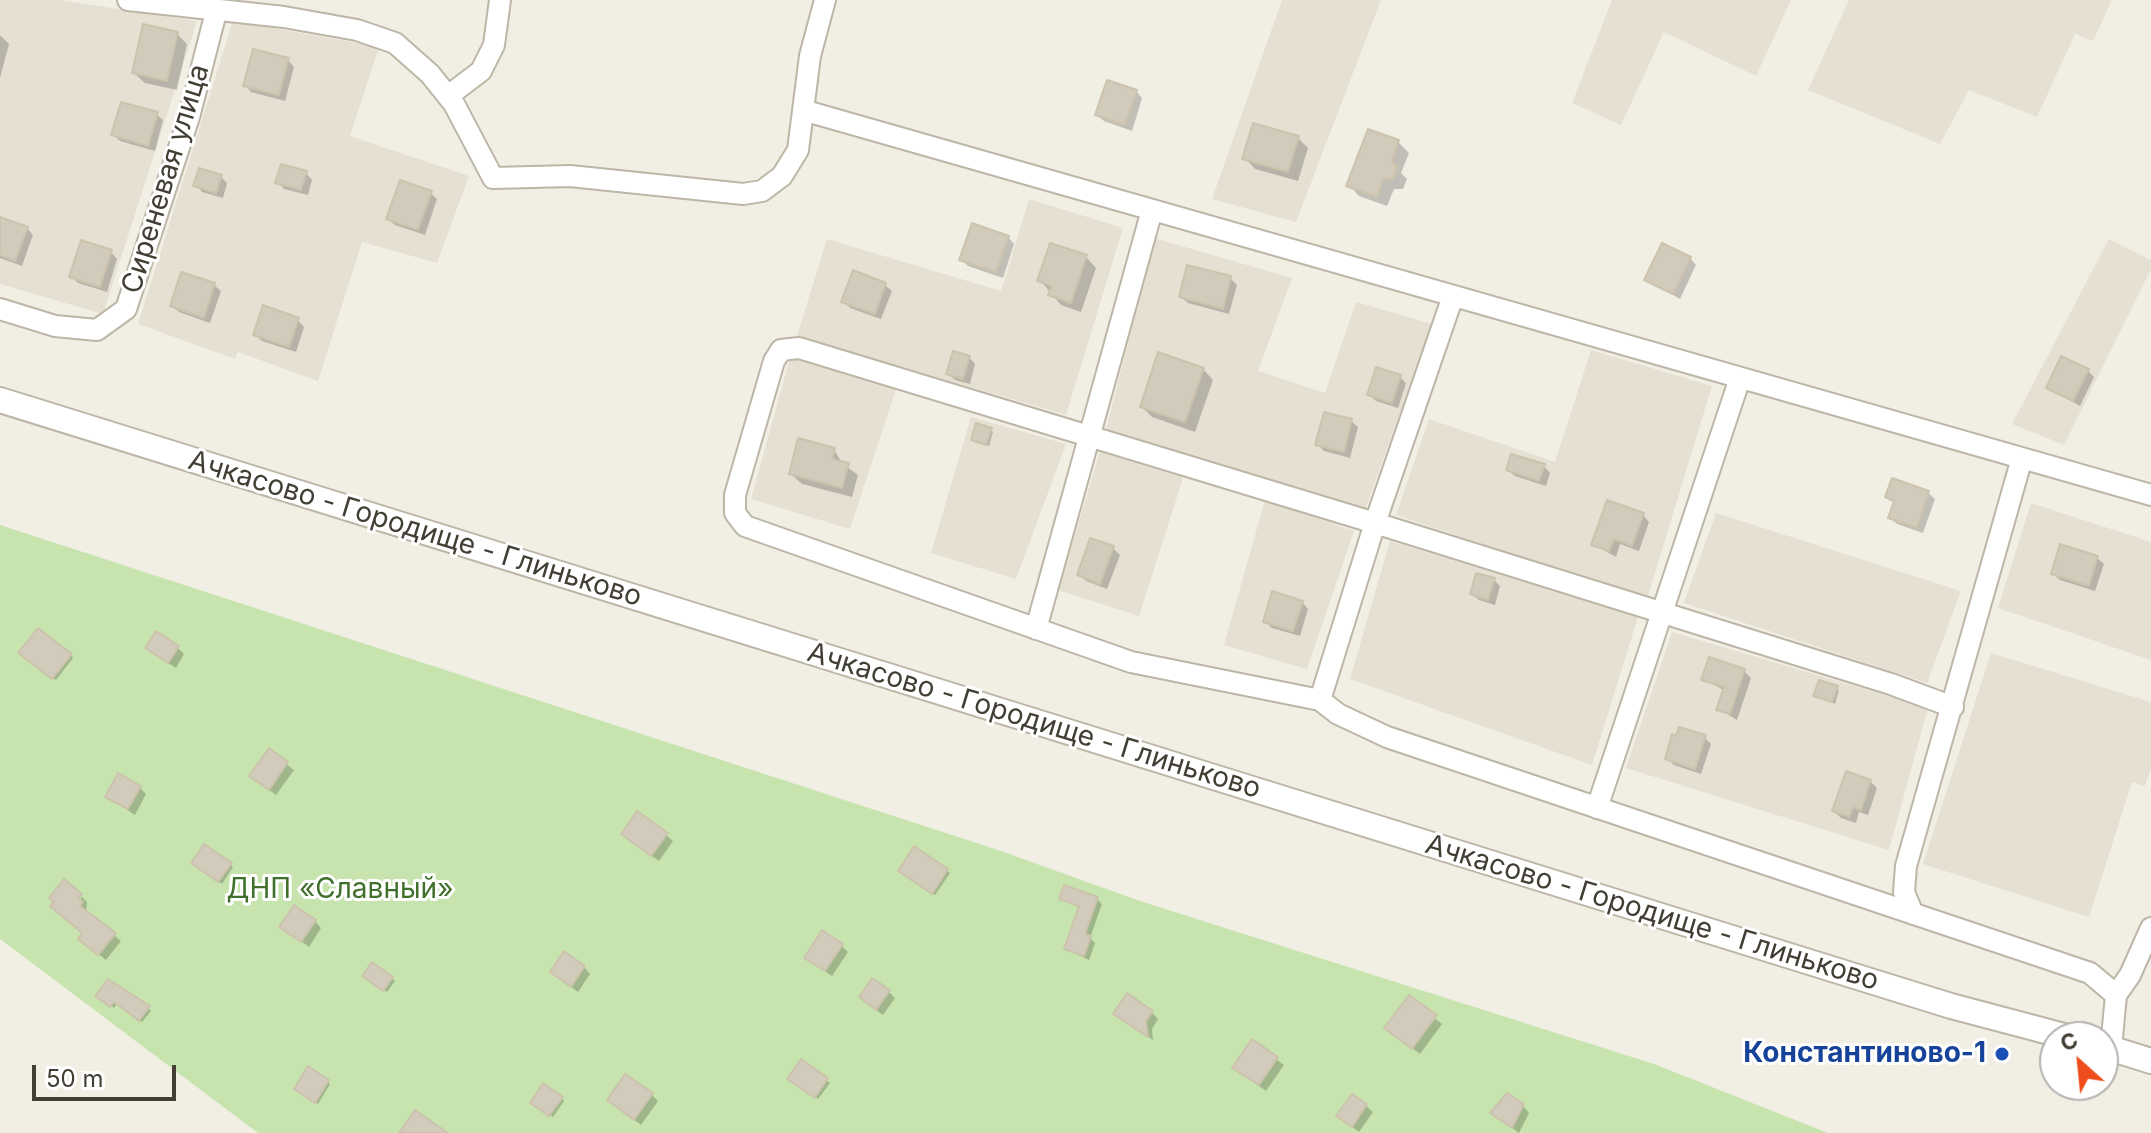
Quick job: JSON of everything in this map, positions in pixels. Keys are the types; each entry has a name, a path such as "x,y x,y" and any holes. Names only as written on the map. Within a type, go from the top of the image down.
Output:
{"street":[{"path":"128,0 216,12 235,9 357,30 395,43 430,74 448,96 476,140 493,178 570,176 743,194 762,191 782,176 798,150 806,111 810,56 825,0"},
{"path":"448,96 481,71 494,45 500,0"},
{"name":"Сиреневая улица","path":"0,309 55,326 97,330 126,309 189,117 216,12"},
{"path":"806,111 2151,495"},
{"path":"1036,629 1152,210"},
{"path":"1320,700 1375,523 1453,296"},
{"path":"1953,707 1375,523 799,348 781,350 774,361 735,495 735,513 745,526 1131,662 1320,700 1338,714 1387,737 2090,973 2116,995"},
{"path":"1597,808 1740,378"},
{"name":"Ачкасово - Городище - Глиньково","path":"0,400 1951,1006 2039,1029"},
{"path":"1913,914 1904,892 1906,866 2022,458"},
{"path":"2112,1021 2116,995 2130,975 2151,928"},
{"path":"2119,1051 2151,1061"}],"shaded area":[{"path":"0,0 59,0 197,21 103,314 0,284"},
{"path":"1282,0 1381,0 1296,222 1212,199"},
{"path":"1612,0 1791,0 1756,76 1664,32 1621,125 1572,103"},
{"path":"1849,0 2112,0 2093,41 2075,34 2037,117 1969,90 1940,144 1808,90"},
{"path":"233,21 379,47 350,136 469,176 437,263 362,242 318,381 238,352 235,359 138,324"},
{"path":"1029,199 1123,228 1066,415 797,336 827,239 1001,291"},
{"path":"1154,238 1292,278 1258,371 1325,393 1356,302 1432,324 1365,510 1106,430"},
{"path":"2109,239 2151,260 2151,269 2064,445 2012,424"},
{"path":"1591,350 1712,386 1647,599 1396,515 1429,419 1555,462"},
{"path":"790,358 896,389 850,529 751,499"},
{"path":"971,417 1066,444 1016,579 931,553"},
{"path":"1100,452 1183,478 1139,616 1058,590"},
{"path":"1265,500 1354,531 1307,669 1224,645"},
{"path":"2031,503 2151,542 2151,660 1998,608"},
{"path":"1716,513 1961,591 1927,683 1684,603"},
{"path":"1390,541 1638,617 1592,765 1350,679"},
{"path":"1672,632 1928,708 1889,850 1626,768"},
{"path":"1991,653 2151,702 2151,768 2145,786 2132,782 2089,917 1923,864"}],"green space":[{"name":"ДНП «Славный»","path":"0,525 998,850 1140,901 1654,1064 1828,1133 258,1133 0,939"}],"building":[{"path":"143,24 178,32 167,81 132,73"},
{"path":"253,49 289,58 279,95 243,86"},
{"path":"1107,80 1137,90 1125,125 1095,115"},
{"path":"121,102 158,112 148,146 111,135"},
{"path":"1253,123 1299,136 1288,172 1242,159"},
{"path":"1368,129 1399,140 1392,161 1397,167 1393,179 1383,179 1377,197 1346,186"},
{"path":"281,164 307,171 301,190 275,183"},
{"path":"199,168 222,175 216,193 193,186"},
{"path":"400,180 432,191 418,230 386,219"},
{"path":"0,217 28,227 15,261 0,255"},
{"path":"972,223 1009,236 996,272 959,260"},
{"path":"81,240 112,250 100,287 69,277"},
{"path":"1050,243 1087,255 1071,303 1048,295 1052,286 1037,281"},
{"path":"1662,243 1691,257 1673,294 1644,280"},
{"path":"1187,265 1231,276 1223,309 1179,297"},
{"path":"853,270 886,283 875,314 841,302"},
{"path":"181,272 215,283 204,318 170,306"},
{"path":"263,305 299,318 289,347 253,335"},
{"path":"953,351 970,356 963,379 946,374"},
{"path":"1158,352 1204,368 1185,422 1140,407"},
{"path":"2061,356 2089,369 2073,401 2046,388"},
{"path":"1376,367 1401,375 1392,403 1367,395"},
{"path":"1324,412 1352,419 1344,452 1315,445"},
{"path":"976,423 992,428 986,445 971,440"},
{"path":"798,438 835,448 832,459 849,463 842,488 789,474"},
{"path":"1511,454 1545,464 1539,481 1506,470"},
{"path":"1892,478 1929,491 1917,528 1888,518 1894,501 1885,497"},
{"path":"1607,500 1644,513 1632,546 1614,539 1609,551 1591,545"},
{"path":"1090,538 1114,546 1100,584 1077,575"},
{"path":"2060,544 2098,556 2089,586 2051,574"},
{"path":"1476,573 1495,578 1488,600 1470,594"},
{"path":"1272,591 1303,601 1293,631 1263,622"},
{"path":"38,628 72,654 52,679 18,653"},
{"path":"156,631 179,646 168,663 145,648"},
{"path":"1709,657 1745,669 1730,714 1716,710 1724,687 1701,680"},
{"path":"1819,680 1838,686 1832,702 1813,696"},
{"path":"1679,727 1706,735 1695,769 1665,759 1672,734 1676,736"},
{"path":"269,748 288,762 269,790 249,776"},
{"path":"1846,771 1871,780 1861,810 1853,807 1849,817 1832,811"},
{"path":"118,773 141,786 128,809 105,797"},
{"path":"637,811 668,833 651,856 621,834"},
{"path":"204,844 232,863 218,882 191,863"},
{"path":"914,846 948,869 932,894 898,871"},
{"path":"64,879 82,894 78,898 83,902 80,906 116,933 98,955 78,939 82,933 50,906 54,902 49,898"},
{"path":"1064,885 1098,897 1085,934 1091,936 1084,956 1064,949 1079,906 1059,899"},
{"path":"294,905 316,920 301,942 279,927"},
{"path":"822,930 843,944 825,971 804,958"},
{"path":"564,951 585,966 571,987 550,972"},
{"path":"372,962 393,977 383,991 362,976"},
{"path":"872,978 890,990 876,1010 859,997"},
{"path":"108,979 150,1006 139,1021 114,1002 110,1007 95,996"},
{"path":"1127,993 1153,1011 1146,1021 1148,1037 1113,1014"},
{"path":"1409,995 1437,1015 1412,1049 1384,1028"},
{"path":"1252,1039 1278,1057 1259,1085 1232,1068"},
{"path":"801,1059 828,1078 815,1098 787,1079"},
{"path":"308,1066 329,1080 315,1103 294,1089"},
{"path":"625,1074 653,1093 634,1120 607,1100"},
{"path":"543,1083 563,1097 549,1116 530,1103"},
{"path":"1507,1093 1524,1104 1512,1128 1490,1113"},
{"path":"1352,1094 1367,1104 1352,1127 1336,1116"},
{"path":"415,1110 448,1133 399,1133"}],"place":[{"name":"Константиново-1","path":"2002,1054"}]}
